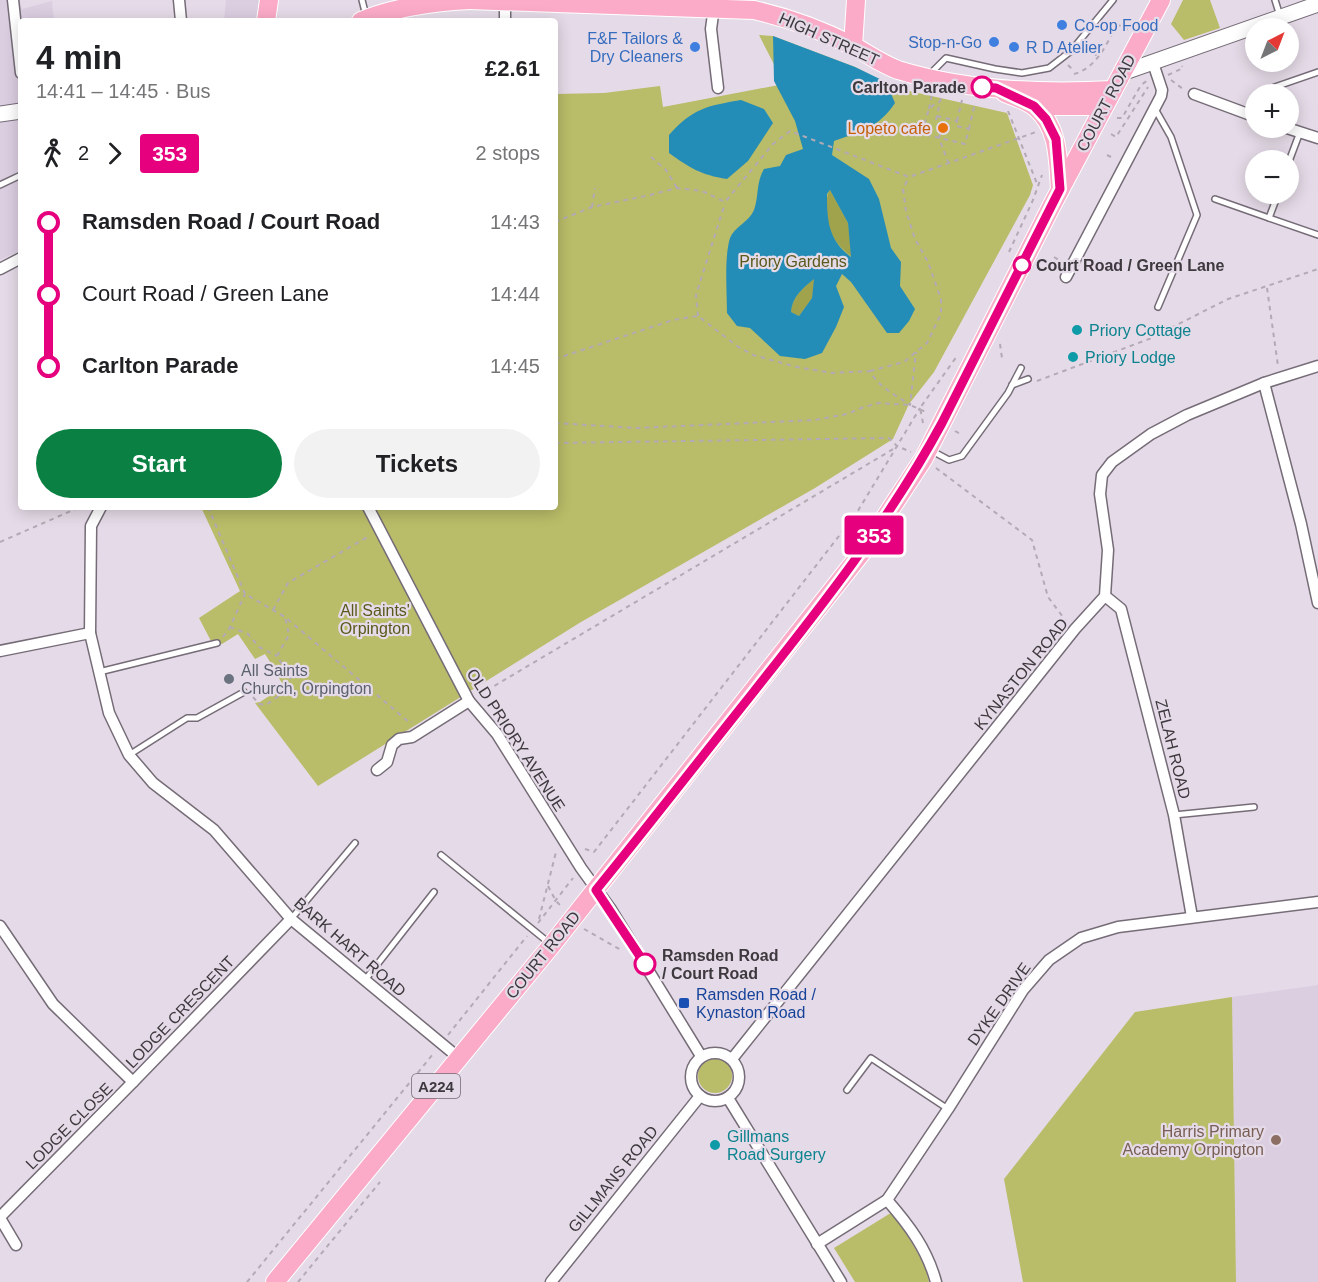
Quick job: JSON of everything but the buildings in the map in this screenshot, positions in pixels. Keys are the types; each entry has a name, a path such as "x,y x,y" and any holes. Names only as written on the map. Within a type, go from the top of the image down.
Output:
{"main road":[{"path":"266,18 268,0"},
{"name":"HIGH STREET","path":"373,18 413,6 469,0 754,10 796,21 853,46 897,69 935,83 1075,92 1108,98"},
{"path":"853,46 856,0"},
{"name":"COURT ROAD","path":"275,1282 551,946 863,551 926,454 1060,189 1161,0"},
{"path":"996,88 1034,106 1046,119 1056,139 1060,189"},
{"path":"1034,106 1108,98"}],"street":[{"path":"13,0 18,46"},
{"path":"179,0 181,18"},
{"path":"505,0 506,18"},
{"path":"1122,74 1318,4"},
{"path":"714,7 711,29 718,88"},
{"path":"1066,277 1161,96 1163,81 1153,63"},
{"path":"1194,94 1245,112"},
{"path":"0,114 18,111"},
{"path":"1300,132 1318,138"},
{"path":"0,269 18,260"},
{"path":"1105,596 1108,550 1100,494 1102,475 1119,456 1151,434 1186,415 1264,383 1318,366"},
{"path":"1264,383 1301,524 1318,603"},
{"name":"BARK HART ROAD","path":"99,510 91,526 90,633 109,713 129,755 153,783 214,830 291,919 459,1058"},
{"name":"OLD PRIORY AVENUE","path":"369,510 469,701 497,734 702,1056"},
{"name":"KYNASTON ROAD","path":"732,1059 1075,629 1105,596"},
{"name":"ZELAH ROAD","path":"1105,596 1121,609 1174,816 1192,917"},
{"path":"0,651 90,633"},
{"path":"377,770 387,762 392,745 399,739 412,737 469,701"},
{"name":"DYKE DRIVE","path":"817,1244 887,1200 1023,990 1049,960 1081,938 1118,927 1318,902"},
{"name":"LODGE CRESCENT","path":"0,926 53,1004 133,1082 291,919"},
{"path":"717,1052 732,1059 739,1072 738,1087 728,1098 713,1101 700,1096 692,1083 692,1068 702,1056 717,1052"},
{"name":"LODGE CLOSE","path":"16,1245 0,1217 133,1082"},
{"name":"GILLMANS ROAD","path":"551,1282 700,1096"},
{"path":"728,1098 841,1282"},
{"path":"887,1200 911,1228 924,1250 936,1282"}],"lane":[{"path":"362,0 373,18"},
{"path":"935,83 946,58 1022,73 1049,69 1081,40 1113,0"},
{"path":"1275,0 1281,17"},
{"path":"1283,84 1318,72"},
{"path":"1154,108 1171,137 1197,215 1158,307"},
{"path":"1293,150 1300,132"},
{"path":"0,185 18,176"},
{"path":"1215,199 1318,236"},
{"path":"1269,218 1274,204"},
{"path":"926,454 949,460 962,456 1008,393 1021,368"},
{"path":"1012,385 1028,379"},
{"path":"99,672 217,643"},
{"path":"129,755 187,718 197,718 244,692"},
{"path":"1174,816 1254,807"},
{"path":"291,919 355,843"},
{"path":"441,855 533,928 551,946"},
{"path":"364,981 435,892"},
{"path":"847,1090 871,1058 948,1109"}],"path":[{"path":"1100,18 1124,26"},
{"path":"1065,77 1084,72 1098,57 1118,23"},
{"path":"1081,40 1098,57"},
{"path":"1111,134 1116,137 1144,90 1163,81 1183,68 1182,66"},
{"path":"1163,81 1194,94"},
{"path":"935,83 940,102 936,120"},
{"path":"935,83 923,134 965,144 975,102"},
{"path":"965,85 956,126 969,129"},
{"path":"928,109 940,102"},
{"path":"1006,258 1038,186 1007,109"},
{"path":"937,116 957,121"},
{"path":"558,358 673,320 698,316 737,346 753,355 797,368 832,373 870,371 904,362 927,343 941,314 941,299 928,262 915,239 906,211 903,189 909,177 1040,130"},
{"path":"698,316 696,295 725,202 773,144 790,131 909,177"},
{"path":"940,134 939,138 948,162"},
{"path":"651,157 666,170 677,188"},
{"path":"592,207 595,188"},
{"path":"558,221 592,207 677,188 702,191 725,202"},
{"path":"1008,393 1149,339 1228,299 1318,269"},
{"path":"1267,287 1279,378"},
{"path":"539,921 562,838 594,852 856,514 920,408 961,348"},
{"path":"910,405 916,352"},
{"path":"870,371 882,386 910,405"},
{"path":"558,423 636,428 815,420 847,414 879,403 920,408"},
{"path":"920,408 926,454 952,481 1032,540 1048,597 1059,614 1075,629"},
{"path":"558,443 889,438 897,446"},
{"path":"469,701 897,446"},
{"path":"0,542 73,510"},
{"path":"209,510 245,594 285,617 410,723 419,717"},
{"path":"273,610 288,583 379,530"},
{"path":"217,643 230,627 245,594"},
{"path":"278,656 289,635 285,617"},
{"path":"230,627 248,634 259,647 278,656 290,677 291,684 287,690 266,705 259,704 251,695 244,692"},
{"path":"247,1282 581,868"},
{"path":"584,929 645,964"}],"shaded area":[{"path":"0,0 20,0 22,9 52,1 54,18 18,18 18,251 0,260"},
{"path":"226,0 262,0 259,18 224,18"},
{"path":"830,190 848,223 852,257 838,244 828,227 826,208"},
{"path":"815,278 812,298 799,316 791,312 796,297"},
{"name":"Harris Primary Academy Orpington","path":"1318,985 1318,1282 1236,1282 1232,997"}],"green space":[{"path":"1183,0 1210,0 1220,28 1184,40 1171,24"},
{"path":"759,35 773,36 855,67 896,88 1007,113 1033,185 1030,195 934,372 909,404 893,439 815,488 581,622 318,786 255,703 275,692 273,689 282,683 269,667 272,665 265,654 255,659 238,634 222,644 211,641 199,618 240,591 202,510 558,510 558,94 604,93 660,86 663,107 784,84"},
{"path":"1232,997 1236,1282 1023,1282 1004,1179 1135,1012"},
{"path":"715,1059 727,1064 732,1076 727,1088 715,1093 703,1088 698,1076 703,1064"},
{"path":"894,1211 925,1266 929,1282 855,1282 834,1248"}],"water":[{"path":"773,36 855,67 886,82 895,103 876,123 834,141 832,155 869,179 879,199 891,248 901,262 900,286 915,309 899,333 887,333 851,282 842,274 836,286 844,307 836,327 822,353 805,359 780,356 750,328 737,326 727,313 726,265 730,238 754,210 764,169 780,166 786,155 803,149 795,121 774,81","holes":["830,190 848,223 851,257 838,244 830,229 827,203 827,194","814,279 812,298 799,316 791,312 796,297"]},
{"path":"741,100 764,109 773,123 748,161 727,179 696,170 669,153 669,135 686,119 701,110"}],"bus line":[{"name":"353","path":"645,964 596,890 780,658 863,551 892,509 924,458 1060,189 1056,139 1046,119 1034,106 996,88 982,87"}],"place":[{"name":"Co-op Food","path":"1062,25"},
{"name":"Stop-n-Go","path":"994,42"},
{"name":"F&F Tailors & Dry Cleaners","path":"695,47"},
{"name":"R D Atelier","path":"1014,47"},
{"name":"Carlton Parade","path":"982,87"},
{"name":"Lopeto cafe","path":"943,128"},
{"name":"Court Road / Green Lane","path":"1022,265"},
{"name":"Priory Cottage","path":"1077,330"},
{"name":"Priory Lodge","path":"1073,357"},
{"name":"All Saints Church, Orpington","path":"229,679"},
{"name":"Ramsden Road / Court Road","path":"645,964"},
{"name":"Ramsden Road / Kynaston Road","path":"684,1003"},
{"name":"Harris Primary Academy Orpington","path":"1276,1140"},
{"name":"Gillmans Road Surgery","path":"715,1145"}],"park label":[{"name":"Priory Gardens","path":"793,261"},
{"name":"All Saints' Orpington","path":"375,619"}]}
